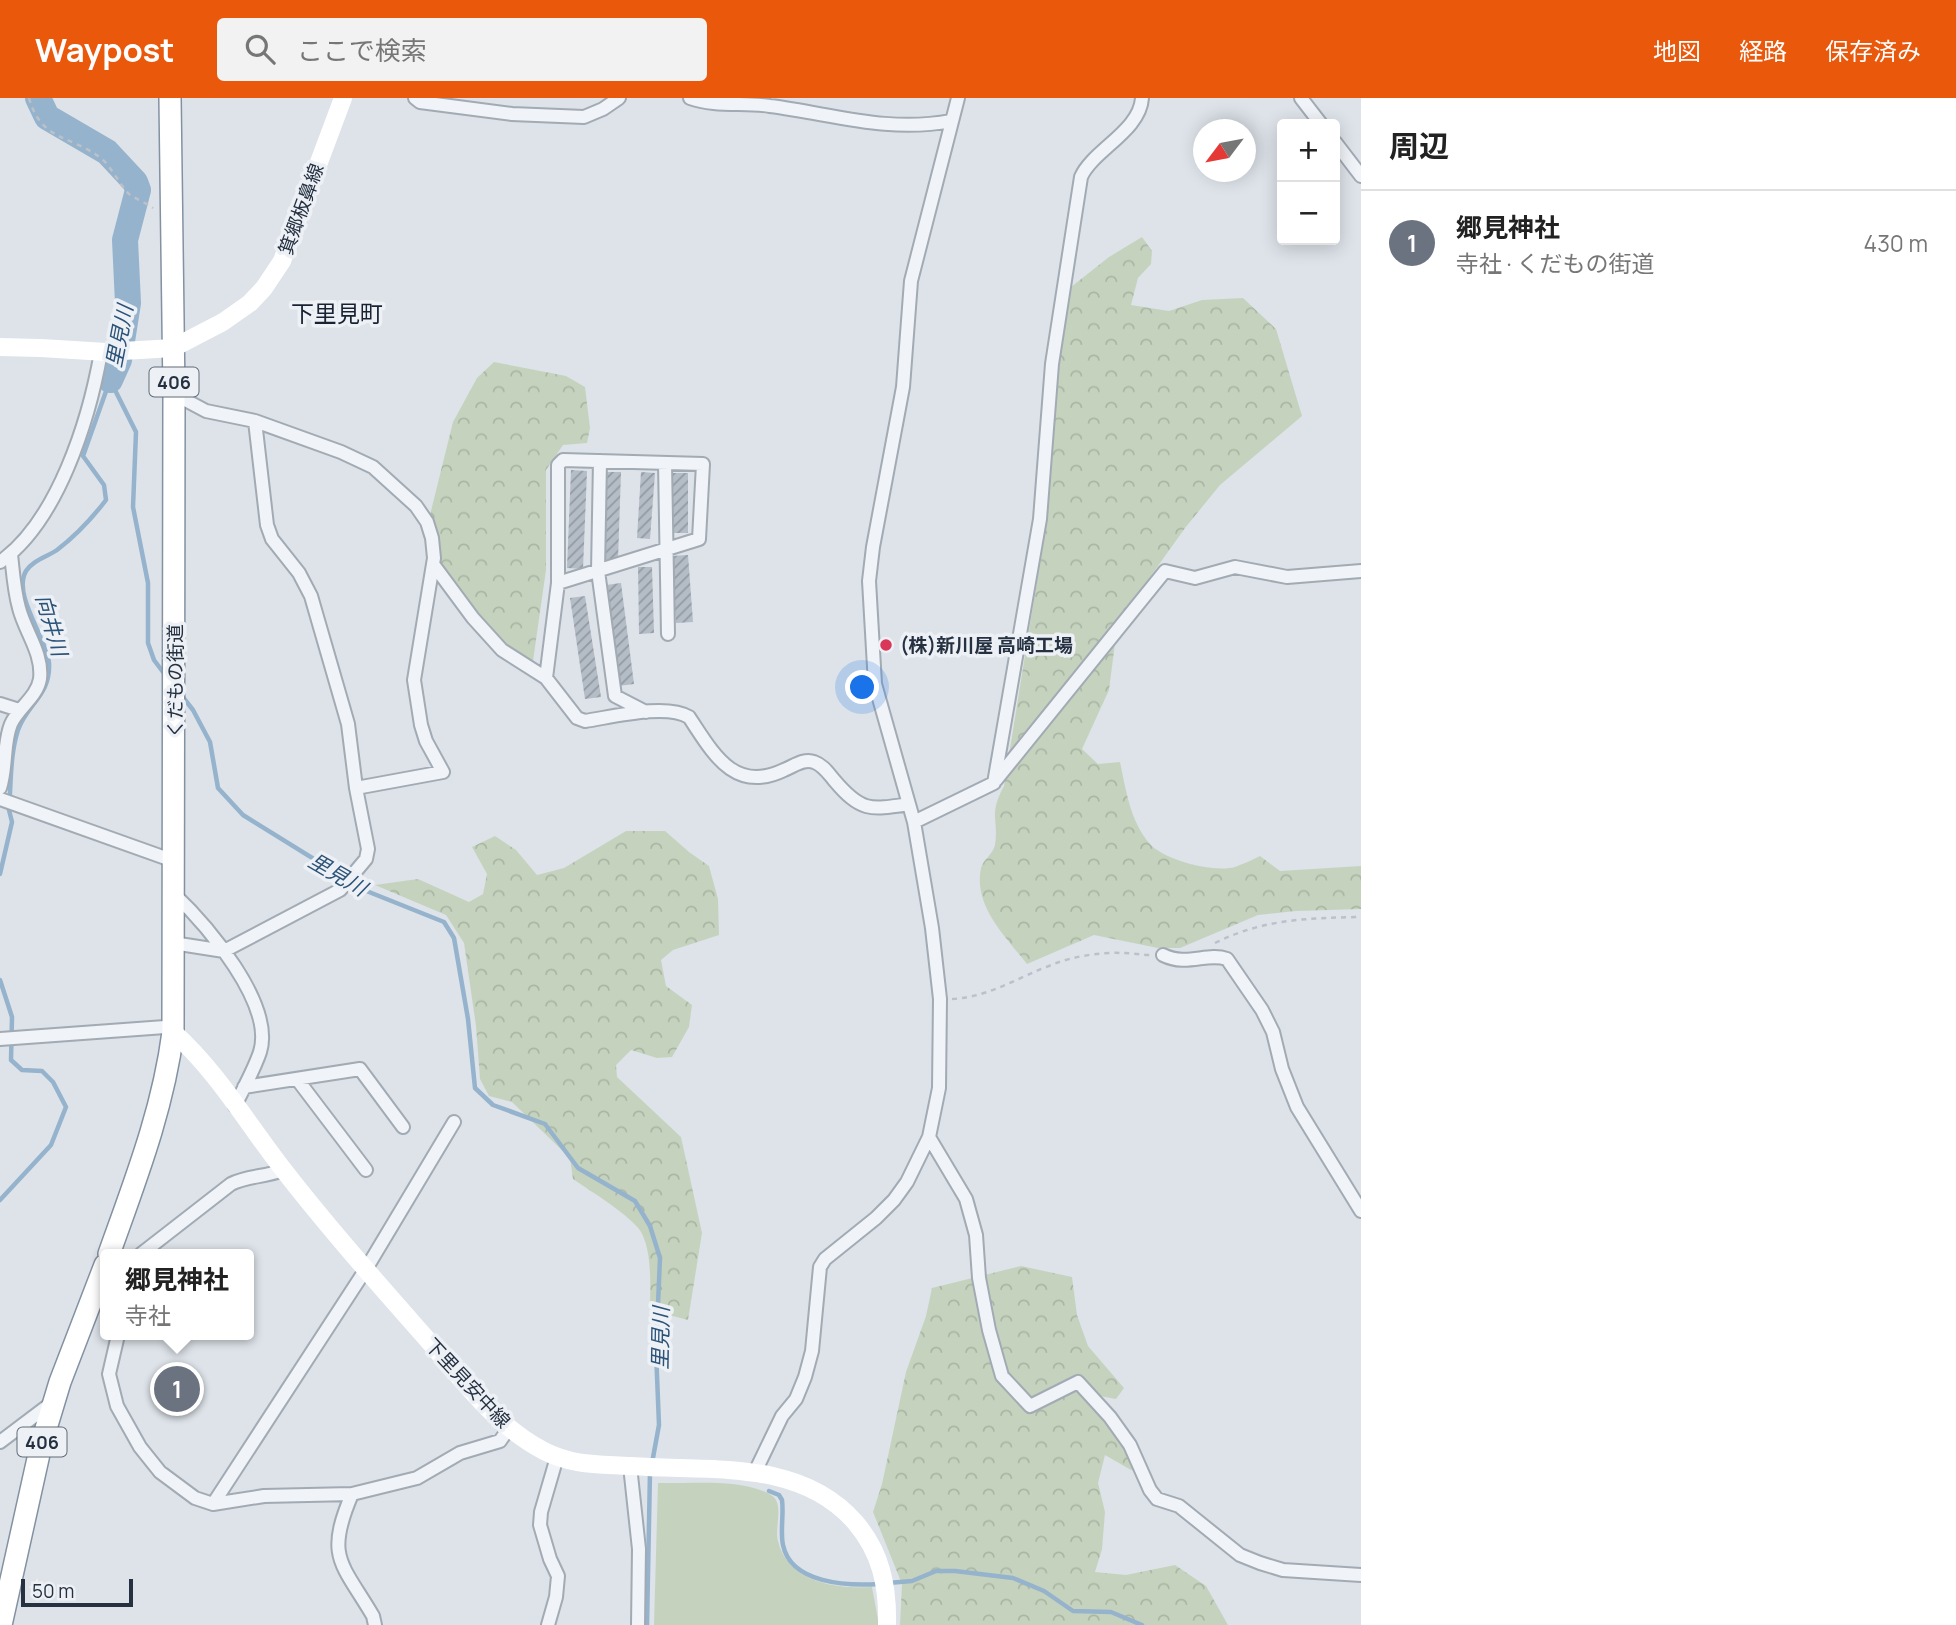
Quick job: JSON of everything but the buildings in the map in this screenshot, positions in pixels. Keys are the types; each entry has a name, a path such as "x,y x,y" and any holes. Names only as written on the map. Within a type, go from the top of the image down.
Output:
{"highway":[{"name":"くだもの街道","path":"111,1249 154,1128 170,1063 173,1032 175,667 170,98"},
{"name":"406","path":"1,1625 53,1402 100,1286"}],"main road":[{"name":"箕郷板鼻線","path":"0,347 104,352 173,348 223,322 250,303 282,261 342,98"},
{"name":"下里見安中線","path":"173,1032 197,1056 283,1170 366,1269 474,1395 509,1428 524,1440 557,1457 587,1464 755,1472 785,1477 809,1486 831,1499 849,1516 865,1534 877,1554 884,1578 887,1625"}],"street":[{"path":"415,98 419,102 512,114 584,117 619,98"},
{"path":"690,98 702,102 769,106 855,122 923,127 951,121"},
{"path":"755,1472 782,1416 796,1399 805,1377 812,1351 820,1266 876,1218 907,1182 929,1137 939,1088 940,999 932,928 914,822 875,684 869,581 873,547 904,387 911,281 958,98"},
{"path":"951,121 966,98"},
{"path":"994,783 1040,519 1052,364 1081,177 1086,167 1109,147 1137,114 1142,98"},
{"path":"1301,98 1317,119"},
{"path":"1340,149 1361,176"},
{"path":"0,562 26,538 59,488 77,446 104,352"},
{"path":"174,394 206,411 256,421 341,452 373,467 416,506 427,522 432,538 433,564 414,680 426,741 443,772 356,788"},
{"path":"173,943 224,951 340,890 359,870 366,859 368,849 356,788 348,724 311,596 299,573 272,539 267,524 256,421"},
{"path":"546,678 558,583 558,464 563,460 703,464 699,539 558,583"},
{"path":"600,461 598,570 615,696 647,712"},
{"path":"665,463 668,634"},
{"path":"0,788 10,726 19,710 36,691 40,680 36,648 19,609 11,554"},
{"path":"433,564 473,618 502,650 546,678 577,718 585,721 657,711 684,713 716,758 744,777 774,775 802,761 811,761 822,766 852,800 874,809 909,804"},
{"path":"914,822 994,783 1165,571 1195,578 1234,567 1287,577 1361,571"},
{"path":"0,704 19,710"},
{"path":"0,799 174,861"},
{"path":"173,892 199,917 224,951 255,1003 261,1019 261,1051 235,1106"},
{"path":"1163,955 1174,960 1219,956 1227,959 1262,1010 1273,1032 1282,1069 1297,1107 1361,1211"},
{"path":"0,1039 165,1027 173,1032"},
{"path":"244,1087 360,1069 403,1127"},
{"path":"297,1079 366,1170"},
{"path":"213,1504 366,1269 454,1122"},
{"path":"929,1137 966,1199 976,1234 979,1278 989,1330 1002,1376 1030,1406 1079,1382 1111,1417 1130,1445 1150,1490 1157,1499 1179,1506 1240,1555 1260,1563 1283,1570 1361,1575"},
{"path":"147,1249 231,1184 243,1178 266,1176 283,1170"},
{"path":"117,1340 109,1374 117,1406 140,1447 160,1472 195,1498 213,1504 264,1496 352,1494 417,1478 460,1453 500,1441 509,1428"},
{"path":"0,1442 53,1402"},
{"path":"548,1625 556,1597 558,1576 540,1525 541,1512 557,1457"},
{"path":"633,1466 639,1549 638,1625"},
{"path":"352,1494 338,1535 338,1553 373,1616 375,1625"}],"path":[{"path":"29,98 38,122 99,157 109,165 129,193 144,202"}],"green space":[{"path":"1142,237 1152,251 1151,264 1138,278 1131,305 1169,311 1202,300 1243,298 1276,329 1302,416 1220,485 1185,528 1138,594 1115,643 1109,690 1082,749 1098,764 1120,762 1137,825 1149,843 1165,855 1189,864 1215,868 1235,867 1260,856 1280,871 1361,866 1361,909 1258,915 1180,948 1158,948 1094,935 1027,964 993,920 982,895 980,882 982,865 995,845 996,804 1004,786 1045,531 1052,450 1052,394 1071,287 1109,257"},
{"path":"494,362 566,376 585,387 590,428 587,443 563,445 546,470 546,570 533,661 502,644 441,563 430,515 453,422 477,378"},
{"path":"626,831 665,831 709,866 718,899 719,935 673,950 661,960 666,986 692,1005 689,1027 672,1057 657,1058 631,1050 616,1065 617,1077 681,1137 702,1233 688,1320 650,1310 649,1257 639,1229 617,1209 573,1179 570,1158 512,1102 489,1096 480,1079 476,1026 464,943 446,915 375,885 418,879 469,902 483,894 487,874 472,847 495,836 516,850 537,875 564,868"},
{"path":"1021,1266 1072,1277 1077,1315 1088,1346 1124,1388 1116,1399 1089,1394 1119,1430 1138,1469 1131,1470 1105,1455 1098,1483 1105,1512 1102,1549 1095,1572 1126,1575 1175,1565 1206,1586 1228,1625 900,1625 902,1584 873,1512 882,1484 906,1372 926,1316 932,1288"},
{"path":"658,1483 732,1484 771,1495 777,1504 778,1541 783,1555 792,1566 803,1575 830,1584 872,1587 879,1625 654,1625"}],"waterway":[{"name":"里見川","path":"38,98 47,117 107,152 135,182 138,190 125,240 128,303 119,360 110,380"},
{"name":"里見川","path":"110,380 136,432 133,507 148,583 148,643 154,660 166,676"},
{"name":"向井川","path":"0,874 12,822 9,810 15,739 22,721 42,691 49,674 47,653 27,604 23,581 29,567 63,545 106,500 104,485 83,456 110,380"},
{"name":"里見川","path":"182,696 193,710 210,742 218,788 243,815 364,890 444,922 454,938 468,1019 475,1088 493,1105 545,1124 578,1168 635,1201 650,1226 660,1258 656,1351 659,1425 652,1463"},
{"name":"向井川","path":"0,980 12,1017 11,1060 22,1070 42,1071 53,1082 66,1107 51,1145 0,1200"},
{"name":"里見川","path":"647,1625 650,1472"},
{"path":"769,1491 779,1495 782,1500 783,1545 788,1558 797,1568 822,1580 837,1583 879,1584"},
{"path":"888,1583 912,1581 936,1571 1013,1578 1044,1591 1073,1611 1111,1612 1142,1625"}],"place":[{"name":"(株)新川屋 高崎工場","path":"886,645"},
{"name":"郷見神社","path":"177,1389"}],"district":[{"name":"下里見町","path":"337,313"}]}
